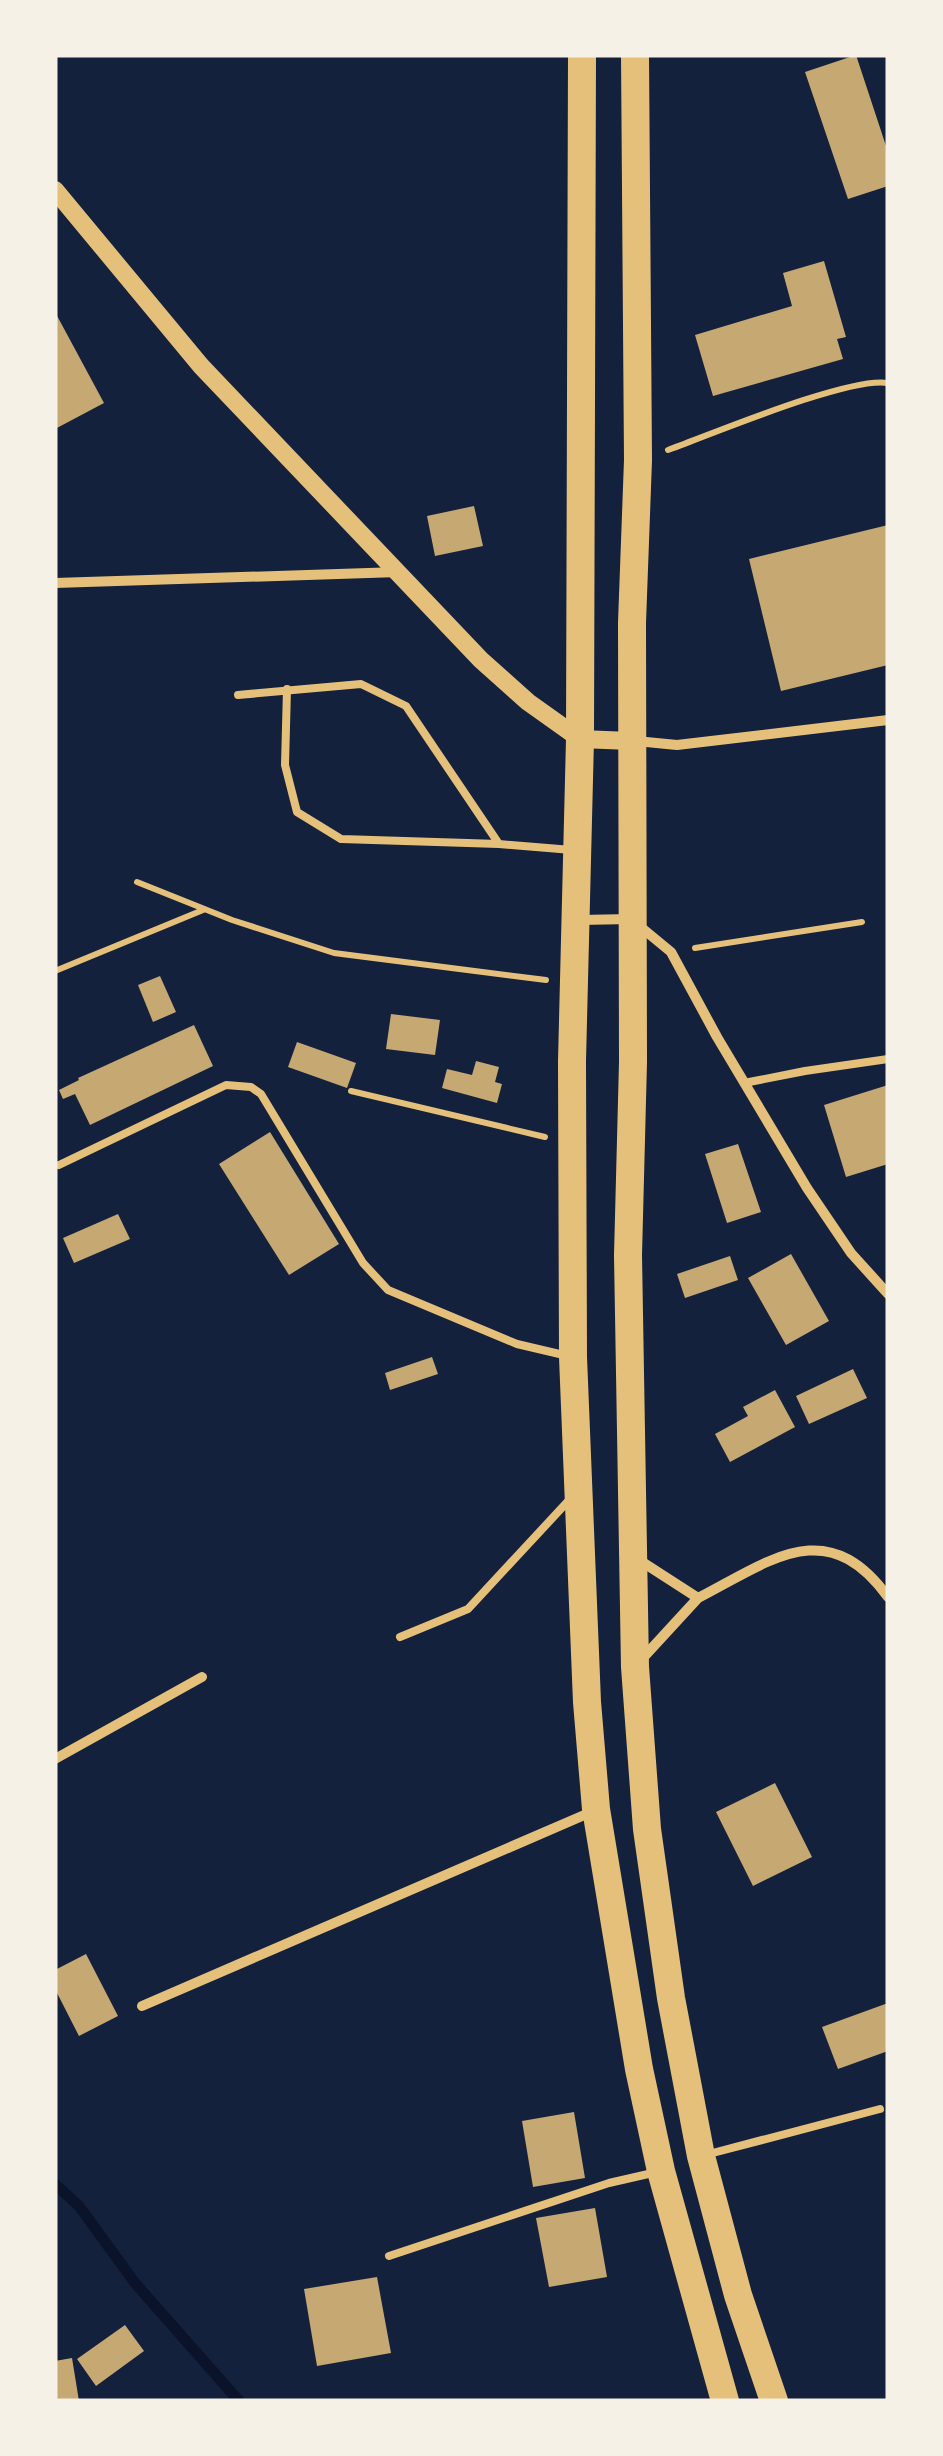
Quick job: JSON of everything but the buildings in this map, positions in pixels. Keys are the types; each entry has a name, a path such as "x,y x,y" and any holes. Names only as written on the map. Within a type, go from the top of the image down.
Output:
{"highway":[{"path":"582,55 580,739 573,983 572,1357 586,1702 596,1810 616,1944 660,2171 725,2401"},
{"path":"635,55 638,460 631,741 633,1062 628,1254 634,1667 647,1829 671,1998 701,2156 738,2295 774,2401"}],"street":[{"path":"55,190 201,366 481,660 528,702 580,739 677,745 888,720"},
{"path":"55,583 400,572"},
{"path":"576,920 631,919 671,952 807,1188 851,1253 888,1294"},
{"path":"634,1667 698,1598 774,1559 810,1551 834,1551 874,1578 888,1597"},
{"path":"631,1554 698,1598"},
{"path":"55,1759 202,1678"},
{"path":"142,2006 596,1810"}],"lane":[{"path":"238,695 361,684 406,706 499,844"},
{"path":"287,688 285,765 297,812 341,839 499,844 576,851"},
{"path":"744,1084 888,1059"},
{"path":"58,1165 226,1085 251,1087 261,1094 363,1264 388,1290 517,1344 572,1357"},
{"path":"400,1637 468,1609 579,1490"},
{"path":"701,2156 880,2109"},
{"path":"389,2256 609,2183 660,2171"}],"path":[{"path":"638,460 844,388 878,381 888,383"},
{"path":"136,882 204,910 334,953 573,983"},
{"path":"55,971 204,910"},
{"path":"671,952 862,922"},
{"path":"351,1091 572,1144"}],"waterway":[{"path":"55,2184 79,2206 135,2283 239,2401"}]}
